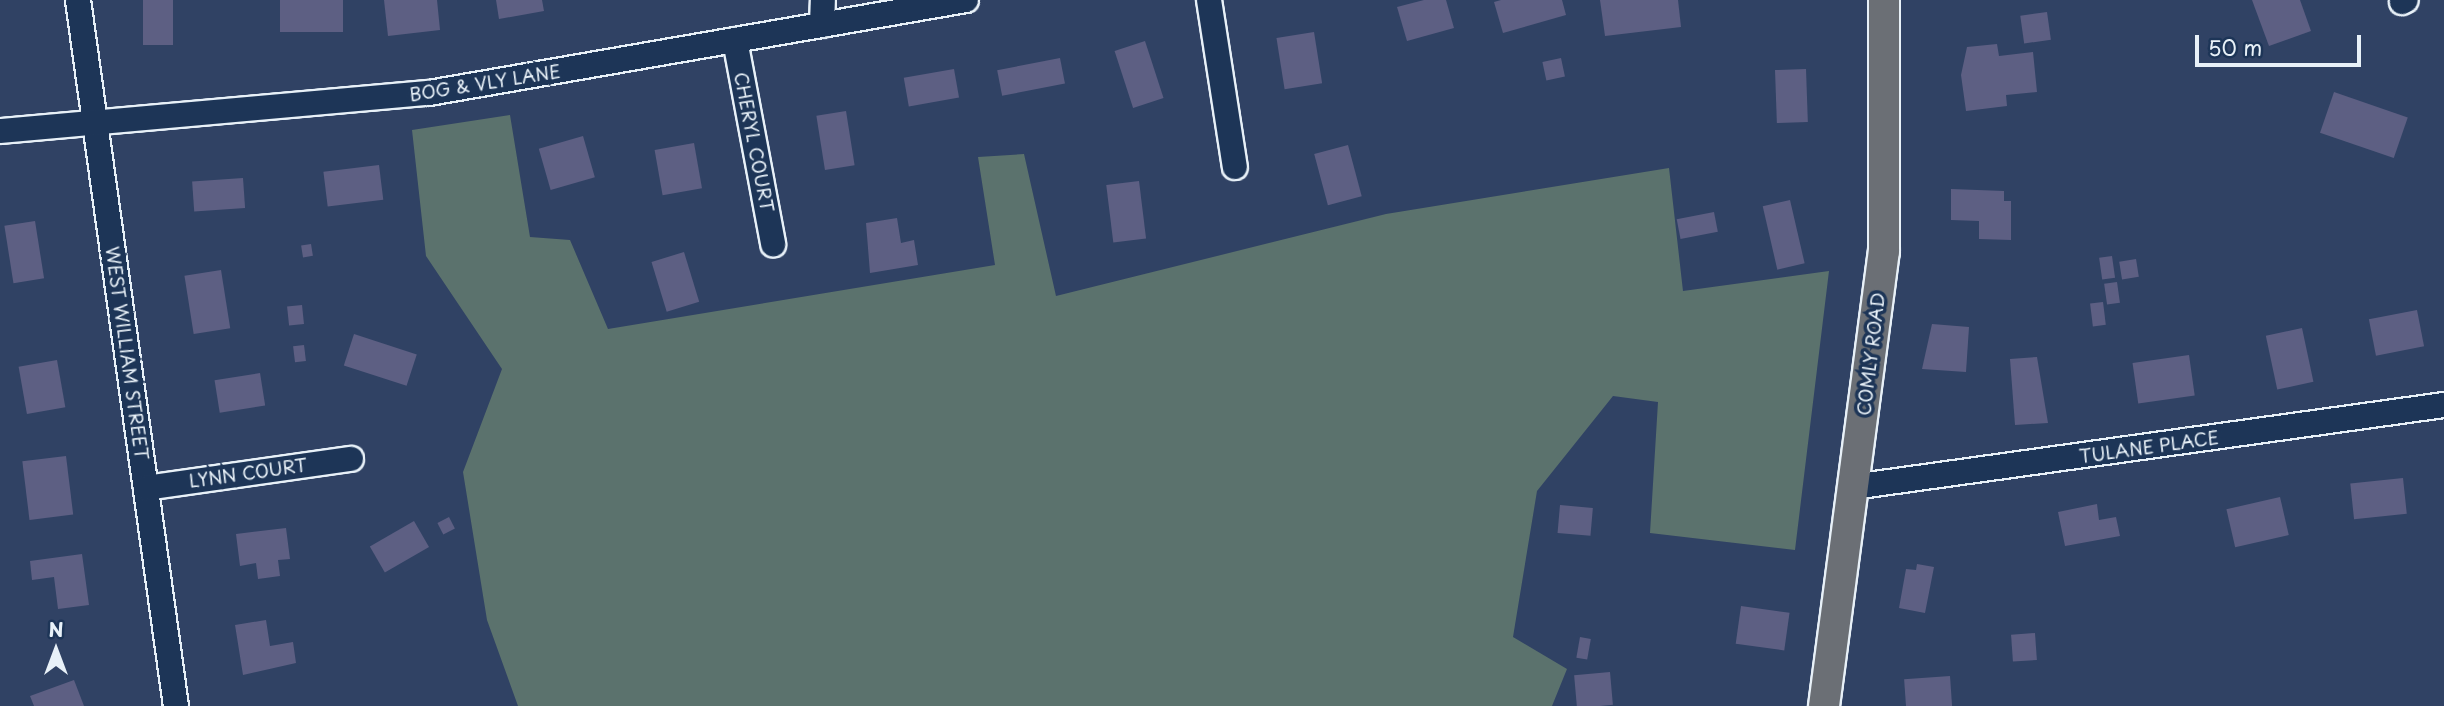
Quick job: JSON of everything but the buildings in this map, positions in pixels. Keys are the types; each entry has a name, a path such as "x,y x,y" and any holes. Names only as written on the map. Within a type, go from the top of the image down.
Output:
{"main road":[{"name":"COMLY ROAD","path":"1824,706 1884,252 1884,0"}],"street":[{"name":"WEST WILLIAM STREET","path":"78,0 176,706"},
{"path":"822,25 823,0"},
{"name":"BOG & VLY LANE","path":"0,131 417,95 966,0"},
{"path":"1209,0 1235,167"},
{"name":"CHERYL COURT","path":"735,40 773,244"},
{"name":"TULANE PLACE","path":"1853,487 2444,405"},
{"name":"LYNN COURT","path":"146,488 351,458"}],"green space":[{"path":"510,115 530,237 570,240 608,329 995,265 978,157 1024,154 1056,296 1386,214 1669,168 1683,291 1829,271 1795,550 1650,533 1658,402 1613,396 1537,491 1513,637 1567,669 1552,706 518,706 487,620 463,472 502,369 426,256 412,130"}]}
